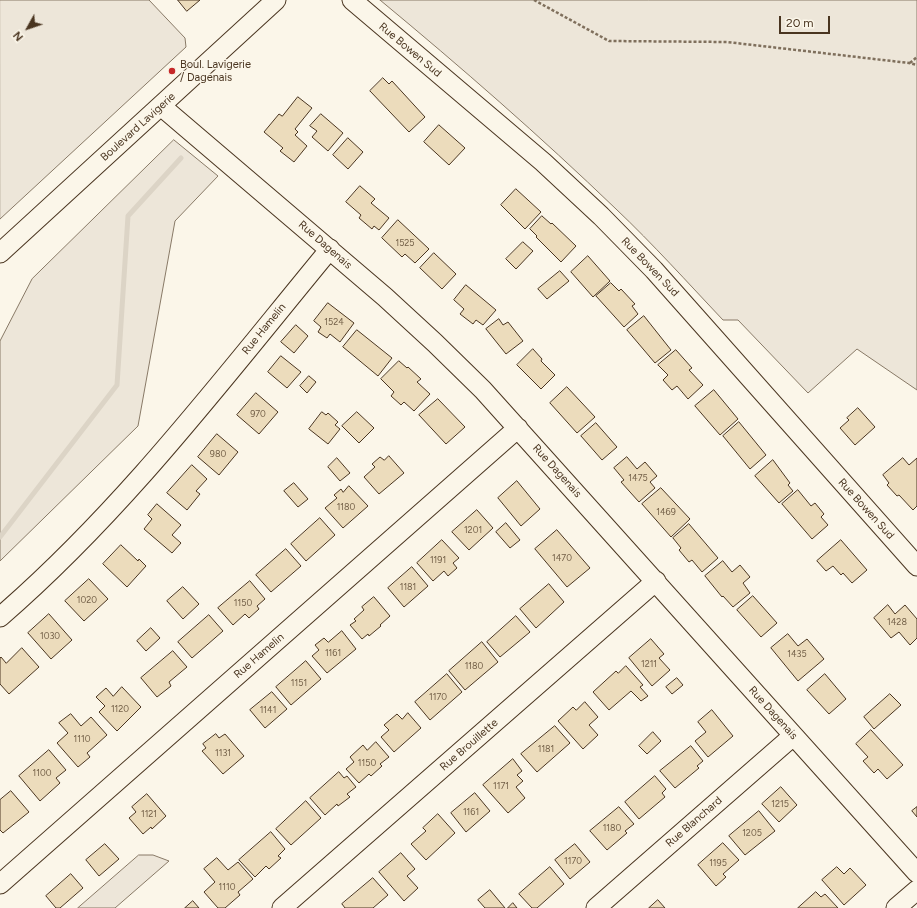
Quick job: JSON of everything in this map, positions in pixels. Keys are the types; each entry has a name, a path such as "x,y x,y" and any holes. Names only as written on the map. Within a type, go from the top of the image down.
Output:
{"street":[{"name":"Boulevard Lavigerie","path":"0,253 276,0"},
{"name":"Rue Bowen Sud","path":"352,0 543,162 601,216 638,254 746,372 917,566"},
{"name":"Rue Dagenais","path":"161,106 385,297 483,390 917,873"},
{"name":"Rue Hamelin","path":"0,617 77,545 152,464 330,249"},
{"name":"Rue Hamelin","path":"0,884 518,428"},
{"name":"Rue Brouillette","path":"282,908 656,581"},
{"name":"Rue Blanchard","path":"596,908 793,736"},
{"path":"896,908 917,890"}],"path":[{"path":"534,0 608,41 727,42 917,65"},
{"path":"910,63 917,57"}],"shaded area":[{"path":"0,0 149,0 185,38 186,47 0,219"},
{"path":"380,0 917,0 917,390 857,349 808,393 738,320 723,320 616,209 529,128"},
{"path":"174,140 218,176 175,221 138,426 0,561 0,341 32,279"},
{"path":"139,855 153,855 169,861 115,908 78,908"}],"building":[{"path":"178,0 200,0 187,11"},
{"path":"383,78 389,84 392,81 425,117 409,132 370,91"},
{"path":"298,97 312,108 295,129 298,132 295,135 307,146 294,162 280,151 283,148 264,132 279,114 282,116"},
{"path":"321,114 343,133 328,151 312,137 317,131 310,126"},
{"path":"439,125 465,148 449,165 424,142"},
{"path":"348,138 363,152 348,169 333,155"},
{"path":"360,186 375,199 371,203 389,218 379,230 374,226 372,229 359,218 361,215 346,202"},
{"path":"516,189 541,212 525,229 501,205"},
{"path":"542,216 551,224 552,223 576,246 561,262 530,229"},
{"path":"398,220 429,249 415,263 405,254 402,257 382,238"},
{"path":"523,242 533,251 516,269 506,259"},
{"path":"434,253 456,274 442,289 420,268"},
{"path":"588,256 610,281 593,297 571,272"},
{"path":"560,271 569,281 547,299 538,289"},
{"path":"611,283 619,291 621,289 635,304 632,306 638,314 624,327 596,296"},
{"path":"466,285 496,310 483,325 476,320 473,324 460,314 464,309 454,300"},
{"path":"328,303 354,323 340,342 330,334 327,338 318,332 321,327 314,321"},
{"path":"644,316 671,350 655,363 627,330"},
{"path":"499,319 503,325 508,322 523,341 506,354 486,329"},
{"path":"296,325 308,336 294,353 281,342"},
{"path":"357,330 392,358 378,376 343,347"},
{"path":"533,349 542,359 541,361 555,375 541,389 517,365"},
{"path":"676,350 692,368 689,370 703,385 688,399 677,386 672,390 663,380 668,375 658,365"},
{"path":"281,356 301,372 287,388 268,372"},
{"path":"399,361 421,379 417,382 430,394 414,411 404,402 401,405 391,396 394,392 381,379"},
{"path":"309,376 316,382 307,393 300,386"},
{"path":"567,387 595,417 577,433 550,403"},
{"path":"714,390 738,419 720,435 695,406"},
{"path":"256,393 278,412 259,434 237,415"},
{"path":"438,399 465,427 446,444 419,415"},
{"path":"858,408 875,427 855,445 840,428 849,420 847,418"},
{"path":"322,412 326,415 328,413 338,422 335,425 340,429 328,444 309,429"},
{"path":"357,412 374,428 359,443 342,426"},
{"path":"739,422 766,455 750,469 723,436"},
{"path":"596,423 617,447 602,460 581,436"},
{"path":"217,434 238,452 219,475 198,457"},
{"path":"389,456 404,473 379,494 364,477 375,467 372,464 380,457 384,460"},
{"path":"627,457 637,469 645,462 657,476 650,482 655,488 639,502 621,482 624,480 614,468"},
{"path":"337,458 350,473 340,481 328,467"},
{"path":"903,458 909,465 917,458 917,506 913,510 887,485 889,483 883,475"},
{"path":"773,460 790,483 788,485 793,491 779,503 755,476"},
{"path":"192,465 207,479 196,491 200,494 187,510 167,493"},
{"path":"517,481 540,509 521,526 498,498"},
{"path":"294,483 308,499 298,507 284,491"},
{"path":"349,486 368,506 343,528 325,508 337,498 334,495 341,489 343,492"},
{"path":"661,488 690,519 671,537 642,504"},
{"path":"798,490 811,506 815,503 824,514 821,517 828,525 812,539 782,504"},
{"path":"157,504 181,525 172,535 181,543 172,553 144,529 152,519 148,515"},
{"path":"477,510 493,528 469,550 452,532"},
{"path":"320,518 335,535 306,561 291,544"},
{"path":"506,523 520,540 510,548 496,532"},
{"path":"689,524 718,558 702,572 692,560 689,562 679,550 681,548 673,538"},
{"path":"557,530 590,568 567,587 535,549"},
{"path":"442,540 459,558 453,563 457,568 448,576 444,571 433,581 417,563"},
{"path":"841,540 867,570 852,583 843,573 841,575 833,566 826,571 817,561"},
{"path":"121,545 138,561 139,559 146,566 127,587 103,564"},
{"path":"286,549 301,566 271,592 256,575"},
{"path":"723,561 732,572 740,565 750,577 743,583 750,593 733,607 723,596 722,597 705,576"},
{"path":"412,567 428,586 404,607 388,588"},
{"path":"89,579 108,599 84,621 65,601"},
{"path":"250,581 265,599 257,606 259,609 249,618 245,614 233,625 218,608"},
{"path":"549,584 564,602 536,628 520,609"},
{"path":"183,587 199,604 183,619 167,601"},
{"path":"753,596 777,623 761,637 737,610"},
{"path":"374,597 390,616 369,636 368,634 362,639 350,625 356,621 354,619 364,610 362,607"},
{"path":"888,605 895,614 905,605 917,619 917,638 910,645 899,632 891,638 874,618"},
{"path":"49,614 72,640 51,659 28,633"},
{"path":"209,615 223,631 192,658 178,642"},
{"path":"516,616 530,632 500,657 487,642"},
{"path":"151,628 160,638 146,651 137,641"},
{"path":"342,631 356,649 327,673 312,656 319,650 315,645 324,638 328,642"},
{"path":"788,634 798,646 807,639 824,659 798,681 771,648"},
{"path":"651,639 664,654 659,658 670,670 652,686 629,658"},
{"path":"482,642 498,662 465,690 449,671"},
{"path":"22,648 39,667 9,694 0,684 0,658 1,657 6,663"},
{"path":"173,651 187,667 169,682 171,686 157,697 141,678"},
{"path":"306,661 321,679 291,705 276,687"},
{"path":"626,666 643,685 640,687 648,696 641,701 631,691 609,710 593,692 616,671 618,673"},
{"path":"447,674 462,692 430,720 415,702"},
{"path":"825,674 846,699 829,714 807,690"},
{"path":"677,678 683,685 672,694 666,687"},
{"path":"122,687 141,707 117,731 99,712 105,706 96,697 106,688 113,696"},
{"path":"272,692 287,709 265,728 250,710"},
{"path":"890,694 901,705 874,729 864,717"},
{"path":"585,702 598,717 589,725 598,735 583,749 558,721 573,707 576,710"},
{"path":"712,710 733,736 708,757 695,741 706,732 698,722"},
{"path":"408,713 421,728 394,752 381,737 389,730 384,725 397,714 402,719"},
{"path":"71,714 81,726 91,717 107,735 87,753 90,757 78,767 57,743 68,733 59,723"},
{"path":"555,726 570,743 537,772 521,754"},
{"path":"871,730 903,765 887,779 878,769 874,773 863,761 868,757 856,744"},
{"path":"653,732 661,741 647,754 639,746"},
{"path":"216,734 219,738 225,734 244,756 223,774 202,751 206,748 203,744"},
{"path":"376,742 389,757 380,764 382,766 371,776 369,774 359,783 346,769 354,762 350,757 363,745 367,750"},
{"path":"691,746 703,761 697,766 699,768 675,788 660,771"},
{"path":"49,750 66,770 56,778 60,783 40,801 19,776"},
{"path":"513,759 522,771 517,775 523,781 516,787 525,798 508,813 483,785"},
{"path":"339,772 344,778 347,776 356,787 347,794 350,797 338,806 337,804 325,815 310,798"},
{"path":"655,776 666,789 662,793 665,797 639,819 625,802"},
{"path":"781,787 797,805 779,822 762,804"},
{"path":"11,791 29,812 3,833 0,830 0,800"},
{"path":"475,793 490,811 466,832 451,813"},
{"path":"147,794 166,816 152,829 151,827 143,834 129,818 136,812 132,807"},
{"path":"306,801 321,818 291,845 276,829"},
{"path":"619,807 634,824 625,831 627,833 607,850 590,831"},
{"path":"917,807 917,817 912,811"},
{"path":"759,811 775,831 745,855 729,836"},
{"path":"438,814 455,833 426,860 411,844 426,831 423,828"},
{"path":"271,832 285,849 278,856 281,858 269,869 266,866 255,877 239,860"},
{"path":"723,843 739,860 723,874 726,877 716,886 698,865"},
{"path":"105,844 119,859 99,876 86,860"},
{"path":"575,844 590,862 570,879 555,860"},
{"path":"401,853 415,869 407,876 418,888 404,901 379,872"},
{"path":"217,858 228,870 238,862 253,879 238,892 240,895 225,908 218,908 204,892 215,882 204,869"},
{"path":"550,867 564,884 537,908 532,908 519,894"},
{"path":"837,867 844,874 850,868 866,885 844,905 822,880"},
{"path":"71,874 83,888 60,908 56,908 46,896"},
{"path":"373,878 388,895 373,908 345,908 342,904"},
{"path":"490,890 505,908 485,908 478,900"},
{"path":"816,892 821,897 825,894 838,908 798,908"},
{"path":"658,900 665,908 649,908"},
{"path":"193,901 199,908 185,908"},
{"path":"513,903 517,908 508,908"}],"waterway":[{"path":"0,537 117,385 128,216 181,158"}],"place":[{"name":"Boul. Lavigerie / Dagenais","path":"172,71"}]}
